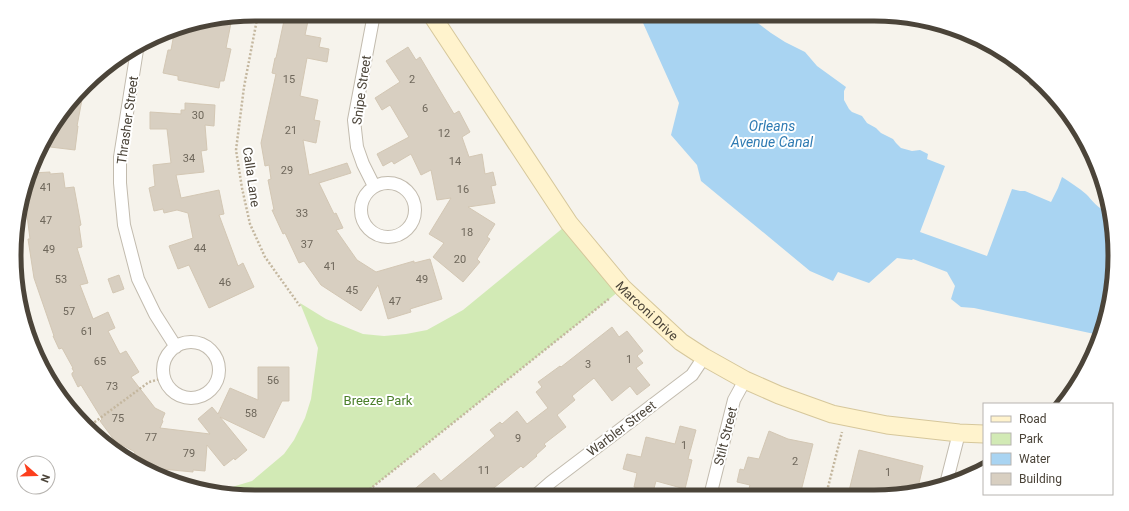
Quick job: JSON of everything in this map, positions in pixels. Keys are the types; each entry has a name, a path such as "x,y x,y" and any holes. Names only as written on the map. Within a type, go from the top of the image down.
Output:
{"street":[{"name":"Snipe Street","path":"373,21 354,120 357,147 362,164 374,186"},
{"name":"Marconi Drive","path":"436,21 569,223 623,288 680,342 745,380 811,408 845,418 887,426 983,434"},
{"name":"Thrasher Street","path":"136,53 124,123 120,157 120,182 124,225 138,279 155,314 176,347"},
{"path":"385,183 398,184 405,188 414,201 416,209 411,225 399,236 382,237 368,229 363,222 361,206 363,199 367,192 374,186 385,183"},
{"path":"189,342 196,342 209,348 217,359 219,366 218,380 204,395 190,398 177,394 171,390 164,378 163,369 165,361 169,353 176,347 189,342"},
{"name":"Warbler Street","path":"541,490 692,375 704,357"},
{"name":"Stilt Street","path":"712,490 734,400 745,380"},
{"path":"947,478 959,433"}],"path":[{"name":"Calla Lane","path":"257,21 244,87 236,150 250,224 265,256 300,306"},
{"path":"369,490 623,288"},
{"path":"93,424 150,382 164,378"},
{"path":"827,490 845,418"}],"green space":[{"name":"Breeze Park","path":"569,223 623,288 369,490 256,490 228,488 252,481 284,454 294,440 305,418 311,399 318,348 300,303 326,319 363,334 384,336 427,330 463,310"}],"water":[{"name":"Orleans Avenue Canal","path":"642,21 755,21 785,42 805,52 817,66 846,87 844,91 844,100 852,112 862,116 867,123 893,139 901,148 912,151 920,150 928,154 927,159 945,166 920,232 987,256 1012,189 1025,191 1051,202 1062,177 1086,194 1103,210 1106,225 1108,256 1106,286 1095,334 974,308 961,307 951,299 955,286 947,272 913,259 897,258 869,283 838,272 833,281 810,271 701,181 697,165 671,135 679,103"}],"building":[{"path":"284,21 308,21 305,35 321,38 319,47 329,49 327,62 307,58 300,96 318,100 314,120 320,121 316,143 303,140 309,175 347,163 351,173 319,183 334,214 336,213 343,228 336,230 357,260 376,272 414,261 414,263 430,259 442,299 410,309 411,312 388,319 378,285 361,311 321,285 304,261 299,263 272,210 274,210 268,180 271,179 269,165 265,166 261,143 276,74 272,73"},
{"path":"231,23 226,48 231,49 224,81 220,81 219,88 178,80 178,76 163,73 168,50 171,50 174,36 195,29"},
{"path":"408,47 416,60 420,57 454,114 459,111 470,132 462,137 469,157 482,154 485,174 493,172 496,185 491,186 495,203 468,207 495,224 487,237 490,239 477,259 480,262 463,282 433,257 444,243 429,234 451,198 437,200 431,170 421,175 411,154 394,164 392,161 383,166 377,154 409,137 390,105 382,110 375,98 400,82 386,61"},
{"path":"82,98 77,126 75,150 48,147 69,113"},
{"path":"185,103 215,105 214,126 205,125 207,150 201,151 204,172 176,175 181,198 219,190 224,214 219,215 238,266 243,263 254,287 209,308 189,265 178,269 169,246 193,238 188,213 177,210 164,213 163,209 154,211 149,188 155,186 153,165 171,163 167,129 150,129 150,112 181,114 181,110 185,110"},
{"path":"36,173 63,173 65,188 74,187 81,225 79,226 82,247 77,248 88,283 80,285 93,319 108,312 115,328 108,331 120,354 126,351 139,372 131,377 155,408 165,413 160,428 210,434 198,419 212,407 218,414 230,388 258,400 258,367 289,367 289,401 282,401 264,438 220,417 247,450 235,460 234,458 224,466 207,445 205,471 193,470 193,472 162,469 134,454 135,452 115,441 100,421 102,419 81,385 78,387 72,375 74,372 73,368 62,348 59,349 53,336 34,278 28,239 30,239 26,209"},
{"path":"119,275 124,289 113,293 108,279"},
{"path":"612,327 619,337 627,331 643,351 637,356 643,363 636,368 650,385 637,395 630,386 612,401 594,378 572,396 575,400 557,415 566,427 544,444 546,446 523,468 521,466 491,490 413,490 434,473 441,481 495,436 490,430 500,422 502,424 517,411 527,424 548,408 536,392 542,387 538,382 560,366 561,367"},
{"path":"680,426 696,430 688,459 692,460 685,489 656,481 654,490 645,490 634,487 637,473 623,469 627,454 641,457 646,437 675,444"},
{"path":"769,431 788,439 813,444 801,490 748,490 750,485 737,482 740,469 744,470 748,457 759,459"},
{"path":"859,450 923,466 919,485 904,488 849,490"}]}
